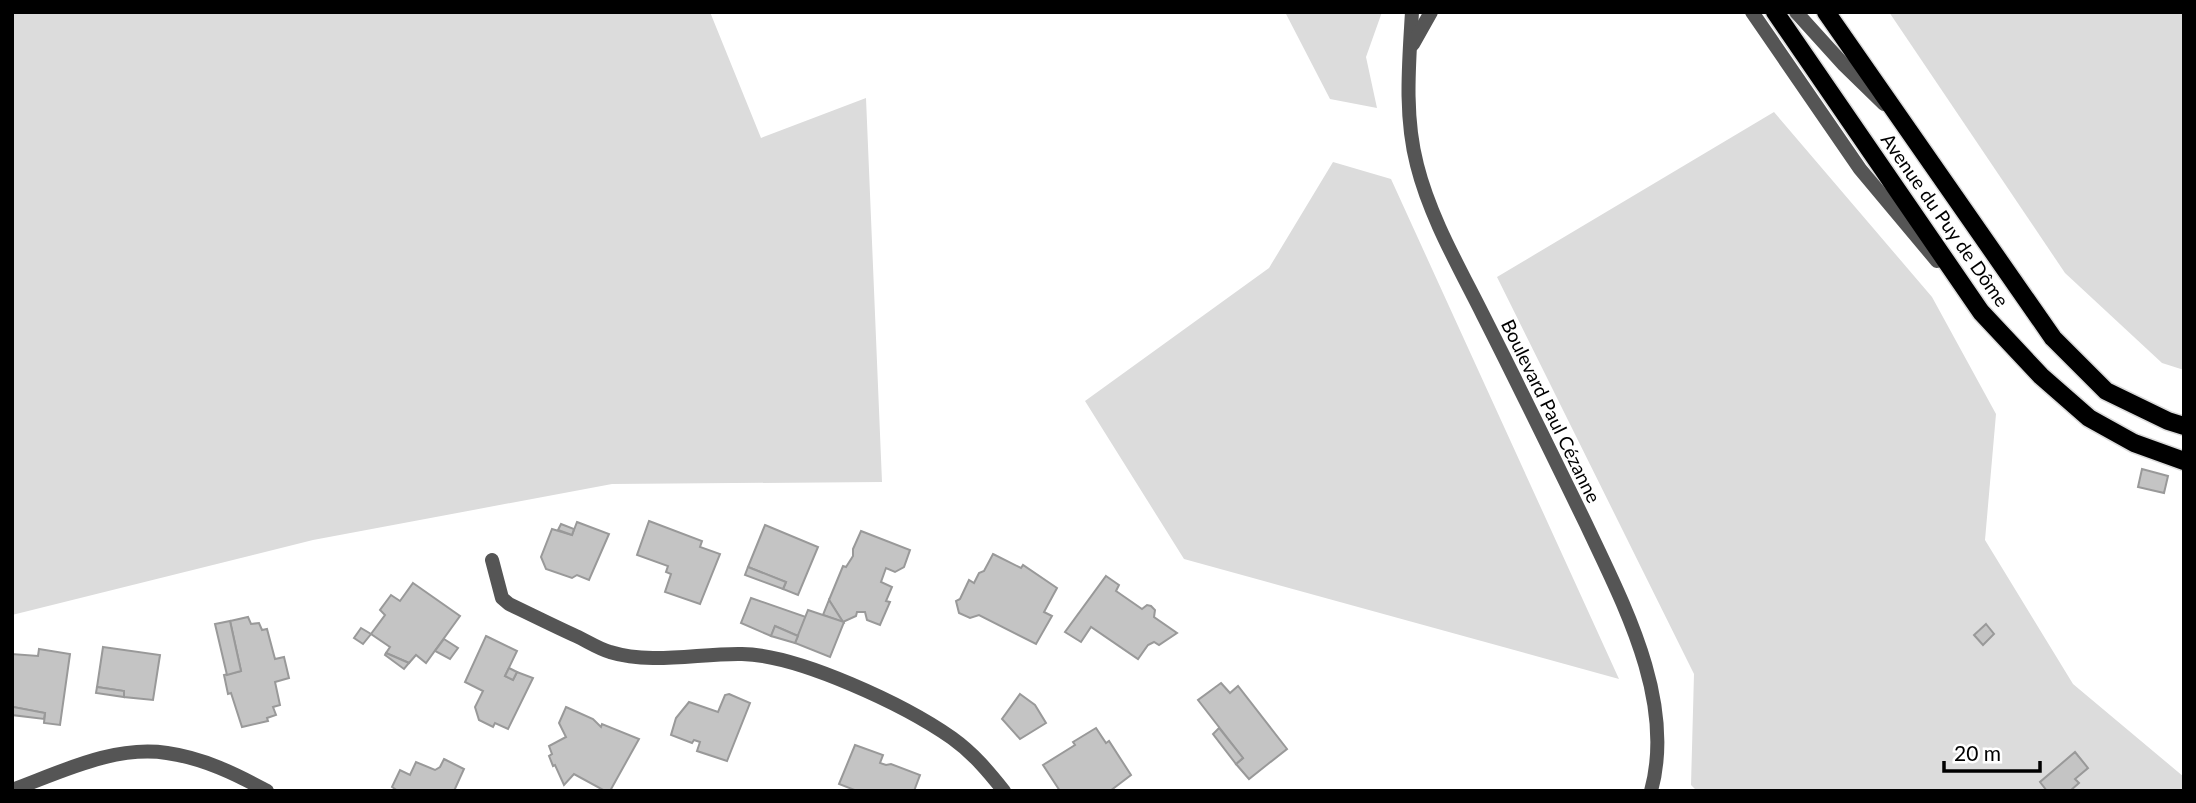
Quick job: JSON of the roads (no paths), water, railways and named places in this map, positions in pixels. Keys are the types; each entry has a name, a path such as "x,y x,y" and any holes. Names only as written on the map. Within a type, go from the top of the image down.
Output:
{"main road":[{"name":"Avenue du Puy de Dôme","path":"1775,12 1981,312 2040,376 2089,418 2134,443 2184,461"},
{"name":"Avenue du Puy de Dôme","path":"1826,12 2053,338 2106,391 2184,426"}],"street":[{"name":"Boulevard Paul Cézanne","path":"1412,12 1409,126 1417,166 1463,278 1607,569 1638,642 1656,720 1658,752 1651,791"},
{"name":"Boulevard Paul Cézanne","path":"1410,48 1430,12"},
{"path":"1752,12 1860,169 1981,312"},
{"path":"1796,12 1844,65 1900,120"},
{"path":"492,560 502,598 509,604 609,652 641,659 743,654 770,656 813,670 871,693 933,726 981,762 1004,791"},
{"path":"12,790 108,757 166,753 200,760 267,791"}]}
